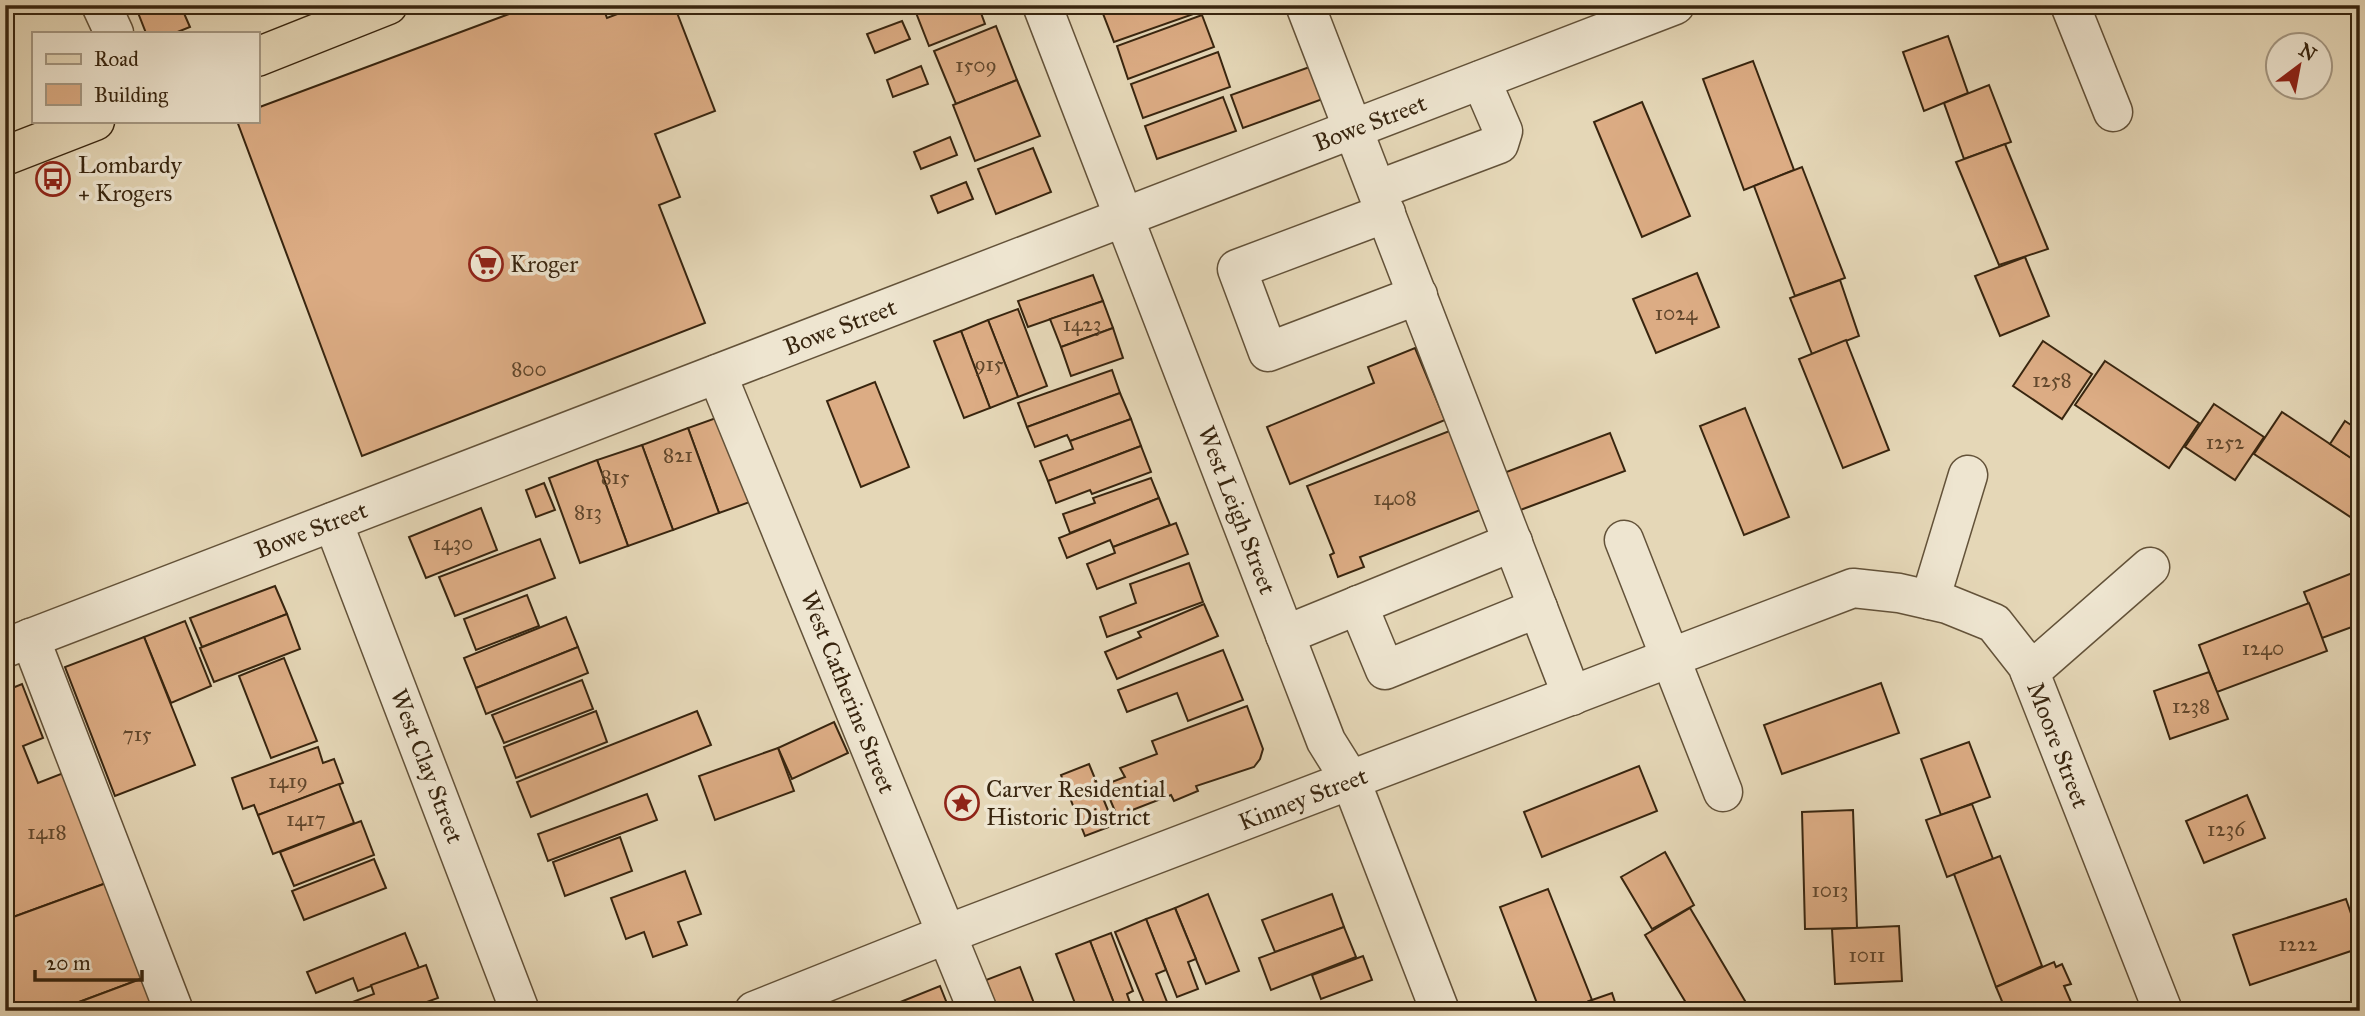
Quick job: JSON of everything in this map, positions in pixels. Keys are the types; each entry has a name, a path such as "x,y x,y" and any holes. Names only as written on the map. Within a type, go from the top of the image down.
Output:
{"main road":[{"path":"259,56 388,5"},
{"path":"5,156 92,122"}],"street":[{"path":"101,5 114,32"},
{"name":"West Leigh Street","path":"1042,5 1326,741 1351,781 1440,1011"},
{"path":"1305,5 1572,696"},
{"name":"Bowe Street","path":"18,643 1481,80 1618,16 1675,5"},
{"path":"2070,5 2113,112"},
{"path":"1418,295 1268,352 1237,270 1499,144 1503,131 1481,80"},
{"name":"West Catherine Street","path":"717,374 978,1011"},
{"path":"1930,600 1968,475"},
{"name":"West Clay Street","path":"333,522 520,1011"},
{"path":"1624,540 1723,792"},
{"path":"1285,635 1513,542"},
{"path":"2030,672 2150,567"},
{"name":"Kinney Street","path":"754,1011 947,934 1853,588"},
{"name":"Moore Street","path":"1853,588 1899,593 1947,604 1994,623 2030,672 2163,1011"},
{"path":"1358,605 1385,670 1538,608"},
{"path":"18,643 174,1011"}],"building":[{"path":"135,5 198,5 183,11 190,27 178,32 146,32"},
{"name":"Kroger","path":"533,5 584,5 585,9 602,5 607,18 641,5 674,5 715,111 655,134 680,197 659,205 705,323 362,456 237,122 259,122 259,107"},
{"path":"913,5 978,5 985,24 929,46"},
{"path":"1118,5 1203,5 1205,10 1114,42 1102,11"},
{"path":"1202,15 1214,47 1128,79 1117,46"},
{"path":"902,21 910,39 875,53 867,34"},
{"path":"996,26 1017,80 956,104 934,51"},
{"path":"1948,36 1968,93 1924,111 1903,52"},
{"path":"1218,52 1230,87 1143,118 1131,84"},
{"path":"1753,61 1794,170 1744,190 1703,79"},
{"path":"1318,64 1331,96 1243,128 1231,95"},
{"path":"921,66 928,84 893,97 887,80"},
{"path":"1017,80 1040,136 975,161 953,105"},
{"path":"1989,85 2011,142 1964,159 1944,103"},
{"path":"1223,97 1236,131 1157,159 1145,126"},
{"path":"1642,102 1690,216 1642,237 1594,122"},
{"path":"950,137 957,155 921,169 914,152"},
{"path":"2005,144 2048,249 1999,265 1956,162"},
{"path":"1033,148 1051,192 996,214 978,169"},
{"path":"1802,167 1845,278 1795,296 1754,186"},
{"path":"966,182 973,199 938,213 931,196"},
{"path":"2025,257 2049,316 2000,336 1975,276"},
{"path":"1697,273 1719,327 1656,353 1633,299"},
{"path":"1093,275 1103,301 1028,327 1018,301"},
{"path":"1840,280 1859,336 1812,354 1790,298"},
{"path":"1103,301 1113,328 1061,347 1050,319"},
{"path":"1018,309 1047,386 1018,397 988,320"},
{"path":"988,320 1018,397 990,408 961,331"},
{"path":"1113,328 1123,358 1071,376 1061,347"},
{"path":"961,331 990,408 964,418 934,341"},
{"path":"1846,340 1889,450 1843,468 1799,359"},
{"path":"2043,341 2092,374 2062,419 2013,386"},
{"path":"1415,348 1445,420 1290,484 1267,427 1374,383 1368,367"},
{"path":"2105,361 2199,423 2169,468 2075,405"},
{"path":"1112,370 1120,393 1027,427 1018,403"},
{"path":"875,382 909,467 861,487 827,401"},
{"path":"1120,393 1131,419 1070,441 1067,435 1035,447 1027,427"},
{"path":"2214,404 2264,437 2235,480 2185,447"},
{"path":"1745,408 1789,517 1744,535 1700,426"},
{"path":"2282,412 2360,464 2360,506 2352,518 2254,454"},
{"path":"730,413 761,498 719,513 688,428"},
{"path":"1131,419 1141,446 1048,481 1040,461 1073,449 1070,441"},
{"path":"2345,421 2360,431 2360,464 2330,444"},
{"path":"688,428 719,513 673,530 642,445"},
{"path":"1452,430 1483,509 1360,557 1364,567 1338,577 1330,555 1334,553 1307,486"},
{"path":"1610,433 1625,471 1515,512 1501,474"},
{"path":"642,445 673,530 628,546 597,460"},
{"path":"1141,446 1151,472 1092,494 1090,490 1056,503 1048,481"},
{"path":"597,460 628,546 580,563 549,478"},
{"path":"1151,478 1159,498 1070,533 1063,514 1095,503 1093,498"},
{"path":"544,483 555,510 536,517 526,490"},
{"path":"1159,498 1170,525 1113,547 1110,540 1067,558 1059,538"},
{"path":"481,508 497,550 426,578 409,537"},
{"path":"1176,523 1188,554 1097,589 1087,564 1115,553 1113,547"},
{"path":"540,539 555,578 455,616 439,577"},
{"path":"1189,563 1203,602 1107,637 1100,617 1136,603 1130,584"},
{"path":"2360,570 2360,624 2322,638 2304,592"},
{"path":"275,586 287,614 202,647 190,618"},
{"path":"527,595 539,626 476,650 464,619"},
{"path":"2309,603 2327,651 2217,692 2199,645"},
{"path":"1204,604 1218,636 1117,679 1105,652 1141,637 1138,632"},
{"path":"287,614 300,649 214,682 200,648"},
{"path":"566,617 578,647 476,688 464,658"},
{"path":"185,621 211,686 171,703 144,637"},
{"path":"144,637 195,765 115,796 65,667"},
{"path":"578,647 588,673 486,714 476,688"},
{"path":"1223,650 1243,700 1188,721 1177,693 1127,712 1118,690"},
{"path":"284,658 317,741 271,758 239,676"},
{"path":"2209,672 2228,719 2170,739 2154,691"},
{"path":"582,680 593,709 504,743 492,715"},
{"path":"1881,683 1899,733 1782,774 1764,725"},
{"path":"22,684 43,738 23,746 38,783 66,772 109,882 5,920 5,691"},
{"path":"1247,706 1263,749 1254,767 1196,786 1198,791 1174,801 1171,795 1117,816 1104,785 1125,777 1120,768 1157,754 1152,741"},
{"path":"596,711 607,742 516,778 504,747"},
{"path":"697,711 711,745 531,817 517,782"},
{"path":"834,722 848,753 792,779 778,748"},
{"path":"1969,742 1990,797 1941,815 1921,759"},
{"path":"318,747 323,763 334,759 343,783 258,815 254,805 243,809 232,778"},
{"path":"778,748 794,791 715,820 699,776"},
{"path":"1089,764 1114,825 1085,836 1061,775"},
{"path":"1639,766 1657,811 1542,857 1524,812"},
{"path":"339,784 354,823 273,854 258,815"},
{"path":"647,794 657,820 548,861 538,834"},
{"path":"2247,795 2265,838 2204,863 2186,821"},
{"path":"1972,804 1993,859 1947,877 1926,820"},
{"path":"1853,810 1857,928 1805,929 1802,812"},
{"path":"361,821 374,855 294,886 280,852"},
{"path":"620,837 632,871 565,896 553,862"},
{"path":"1665,852 1694,905 1652,929 1621,877"},
{"path":"2000,856 2042,966 1996,987 1954,874"},
{"path":"374,859 386,888 304,920 292,891"},
{"path":"685,871 701,914 678,922 687,945 653,957 644,932 626,939 611,898"},
{"path":"109,882 146,977 55,1011 5,1011 5,920"},
{"path":"1548,889 1592,1000 1565,1011 1540,1011 1500,907"},
{"path":"1208,894 1239,971 1206,984 1175,908"},
{"path":"1332,894 1344,927 1275,952 1262,920"},
{"path":"2346,899 2360,940 2360,948 2250,985 2233,935"},
{"path":"1175,908 1196,959 1188,962 1198,989 1177,997 1146,919"},
{"path":"1690,908 1751,1011 1691,1011 1645,935"},
{"path":"1146,919 1166,970 1156,974 1167,1002 1147,1010 1115,932"},
{"path":"1899,926 1902,981 1835,984 1832,929"},
{"path":"1344,927 1356,957 1271,990 1259,958"},
{"path":"405,933 419,968 358,991 353,978 316,993 307,972"},
{"path":"1111,933 1133,991 1127,994 1133,1011 1117,1011 1090,941"},
{"path":"1090,941 1117,1011 1078,1011 1056,954"},
{"path":"1363,956 1372,980 1321,999 1312,975"},
{"path":"2054,962 2056,967 2062,964 2071,984 2064,986 2075,1011 2021,1011 2019,1005 2006,1011 1996,987"},
{"path":"426,965 438,998 402,1011 334,1011 374,994 371,985"},
{"path":"1020,967 1037,1011 998,1011 986,980"},
{"path":"146,977 159,1011 55,1011"},
{"path":"940,986 950,1011 878,1011"},
{"path":"1612,993 1618,1011 1565,1011 1592,1000"}],"place":[{"name":"Lombardy + Krogers","path":"53,179"},
{"name":"Kroger","path":"486,264"},
{"name":"Carver Residential Historic District","path":"962,803"}]}
